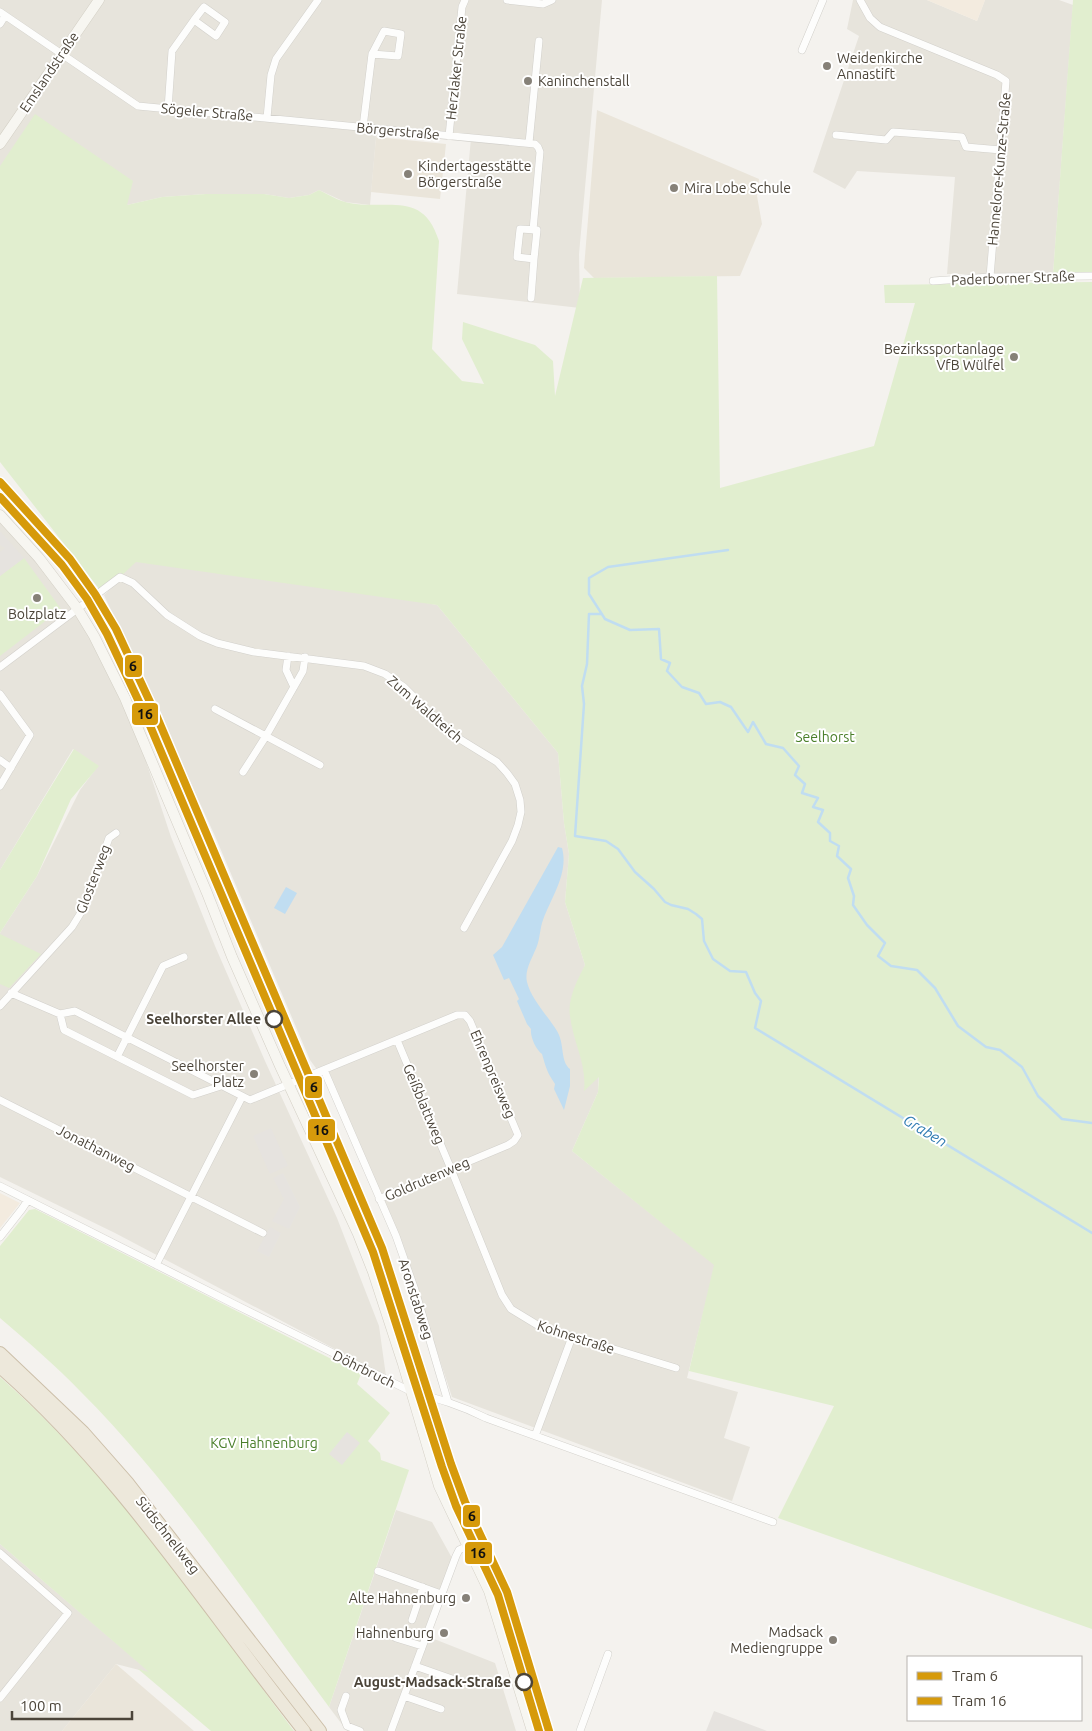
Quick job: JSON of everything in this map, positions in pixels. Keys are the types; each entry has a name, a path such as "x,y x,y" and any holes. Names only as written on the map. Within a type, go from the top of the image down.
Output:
{"highway":[{"name":"Südschnellweg","path":"0,1352 83,1432 127,1482 320,1731"},
{"name":"Südschnellweg","path":"0,1367 73,1438 117,1489 304,1731"}],"main road":[{"name":"Emslandstraße","path":"0,144 99,0"},
{"path":"0,515 39,558 77,608 125,698 207,893 232,958 358,1234 388,1316 439,1486 488,1591 532,1731"}],"street":[{"name":"Sögeler Straße","path":"3,14 138,106 267,118 272,68 276,59 318,0"},
{"name":"Herzlaker Straße","path":"449,136 462,7 465,0"},
{"path":"506,0 543,4 552,0"},
{"path":"802,50 823,0"},
{"name":"Hannelore-Kunze-Straße","path":"860,0 870,18 880,28 1004,79 1007,84 990,277"},
{"path":"0,24 3,14"},
{"path":"168,108 172,51 194,20"},
{"path":"363,128 372,54 384,31 401,34 398,56 372,54"},
{"path":"533,230 540,152 538,147 529,143 540,41"},
{"name":"Börgerstraße","path":"267,118 529,143"},
{"path":"836,136 886,140 893,132 962,137 966,147 1001,150"},
{"path":"531,298 537,230 520,230 517,257 534,259"},
{"name":"Paderborner Straße","path":"933,281 990,277 1092,276"},
{"name":"Zum Waldteich","path":"77,608 120,577 133,583 167,615 200,636 234,648 364,666 385,674 404,687 450,733 497,762 515,784 520,800 521,812 512,841 464,928"},
{"path":"0,667 77,608"},
{"path":"288,656 286,670 294,686"},
{"path":"243,772 303,671 305,657"},
{"path":"0,694 30,735 0,786"},
{"path":"215,709 320,766"},
{"path":"0,760 11,768"},
{"name":"Glosterweg","path":"11,993 72,927 85,906 109,838 116,833"},
{"path":"117,1057 163,966 184,957"},
{"path":"0,1006 11,993 60,1014 75,1011 250,1100 397,1040"},
{"path":"60,1014 64,1030 193,1095 221,1086"},
{"name":"Ehrenpreisweg","path":"397,1040 457,1014 465,1015 470,1021 518,1135"},
{"name":"Geißblattweg","path":"397,1040 451,1169"},
{"name":"Goldrutenweg","path":"324,1070 379,1199 508,1145 518,1135"},
{"path":"156,1265 242,1097"},
{"name":"Jonathanweg","path":"0,1100 263,1233"},
{"name":"Kohnestraße","path":"451,1169 502,1294 511,1309 538,1326 676,1368"},
{"name":"Döhrbruch","path":"0,1186 412,1392 448,1402 535,1436 772,1522"},
{"name":"Aronstabweg","path":"379,1199 396,1236 415,1290 448,1402"},
{"path":"0,1236 28,1200"},
{"path":"535,1436 572,1337"},
{"path":"392,1731 456,1556 459,1550 468,1546"},
{"path":"0,1553 68,1613 0,1698"},
{"path":"378,1571 441,1594"},
{"path":"412,1620 423,1587"},
{"path":"396,1638 422,1646"},
{"path":"580,1731 608,1654"},
{"path":"415,1666 452,1679"},
{"path":"346,1696 341,1710 347,1726 360,1731"},
{"path":"404,1696 441,1709"}],"shaded area":[{"path":"0,0 602,0 579,254 580,308 457,294 471,138 380,129 376,137 370,205 345,202 319,190 309,195 289,198 264,194 206,194 162,197 127,205 0,177"},
{"path":"853,0 927,0 977,21 985,0 1059,0 1073,5 1053,274 947,274 955,177 857,171 845,189 813,172 859,36 847,29"},
{"path":"927,0 985,0 977,21"},
{"name":"Mira Lobe Schule","path":"597,110 759,179 757,196 762,224 740,276 594,278 584,268"},
{"name":"Kindertagesstätte Börgerstraße","path":"376,137 446,144 440,199 371,192"},
{"path":"0,515 59,583 125,698 171,837 215,946 337,1218 379,1326 386,1376 115,1233 0,1177 0,933 37,876 80,790 98,766 73,749 0,870"},
{"path":"0,531 24,558 0,576 0,552 5,548 0,545"},
{"path":"136,548 437,605 558,753 564,823 569,854 565,902 585,965 574,992 599,1068 598,1092 572,1151 715,1265 687,1378 738,1392 724,1438 750,1447 732,1501 452,1397 415,1284 327,1083 310,1060 215,836 104,595 120,580"},
{"path":"271,1128 288,1166 270,1174 253,1136"},
{"path":"283,1173 300,1207 289,1229 272,1221 284,1199 273,1178"},
{"path":"0,1193 20,1203 0,1228"},
{"path":"270,1227 281,1233 269,1257 257,1251"},
{"path":"347,1432 360,1443 342,1465 329,1454"},
{"path":"396,1510 432,1522 452,1558 424,1635 495,1663 516,1731 347,1731 329,1707"},
{"path":"0,1544 151,1673 116,1664 62,1731 0,1731"},
{"path":"116,1664 194,1731 62,1731"},
{"path":"714,1711 767,1731 706,1731"}],"green space":[{"path":"1073,0 1092,0 1092,274 1053,274"},
{"name":"Seelhorst","path":"35,114 133,181 127,205 162,197 206,194 264,194 289,198 309,195 319,190 337,199 351,203 406,206 416,209 433,226 439,241 432,349 462,381 484,384 462,339 463,322 535,345 553,361 555,396 583,278 717,276 720,488 874,446 915,303 885,303 884,285 1092,282 1092,1629 778,1518 834,1406 689,1371 714,1265 572,1151 598,1092 599,1077 584,1091 584,1072 569,1010 576,983 585,965 565,902 569,854 564,823 558,753 437,605 136,562 120,577 100,590 0,462 0,166"},
{"path":"24,558 61,609 0,656 0,576"},
{"path":"74,749 99,766 71,799 37,876 0,933 0,870"},
{"path":"0,934 41,954 9,988 0,984"},
{"name":"KGV Hahnenburg","path":"35,1209 361,1374 357,1384 390,1413 368,1441 380,1453 381,1460 409,1470 329,1707 211,1545 149,1466 116,1428 71,1382 0,1318 0,1246 29,1210"},
{"path":"0,1377 72,1447 138,1522 178,1573 294,1731 211,1731 138,1669 149,1672 0,1544"}],"water":[{"path":"558,847 562,848 564,857 561,876 543,920 538,943 526,977 532,995 557,1031 565,1062 570,1069 570,1086 564,1110 554,1089 555,1084 547,1070 542,1054 531,1036 531,1029 517,1001 519,999 509,978 504,980 493,955 502,947"},
{"path":"286,887 297,893 285,914 274,908"}],"waterway":[{"path":"728,550 608,567 589,578 589,594 605,619 630,630 659,629 661,659 670,663 667,671 682,687 699,693 706,704 720,702 731,707 748,732 753,722 766,744 783,748 799,766 795,775 805,784 802,793 818,798 813,807 823,810 818,822 830,833 830,841 839,846 837,856 851,869 848,878 854,896 853,905 867,925 885,943 878,956 891,966 917,970 935,988 958,1026 986,1047 1000,1050 1022,1067 1038,1096 1062,1119 1092,1123"},
{"name":"Graben","path":"602,614 589,614 587,664 582,686 584,704 575,836 606,841 618,849 635,872 665,902 688,909 702,919 704,941 713,959 730,971 746,972 755,993 761,1001 755,1028 1092,1233"}],"tram line":[{"name":"6","path":"0,482 70,559 95,594 116,629 157,717 382,1248 451,1464 465,1502 507,1592 549,1731"},
{"name":"16","path":"0,497 62,565 87,599 107,634 148,721 373,1252 456,1506 498,1595 539,1731"}],"place":[{"name":"Weidenkirche Annastift","path":"827,66"},
{"name":"Kaninchenstall","path":"528,81"},
{"name":"Kindertagesstätte Börgerstraße","path":"408,174"},
{"name":"Mira Lobe Schule","path":"674,188"},
{"name":"Bezirkssportanlage VfB Wülfel","path":"1014,357"},
{"name":"Bolzplatz","path":"37,598"},
{"name":"Seelhorster Allee","path":"274,1019"},
{"name":"Seelhorster Platz","path":"254,1074"},
{"name":"Alte Hahnenburg","path":"466,1598"},
{"name":"Hahnenburg","path":"444,1633"},
{"name":"Madsack Mediengruppe","path":"833,1640"},
{"name":"August-Madsack-Straße","path":"524,1682"}]}
